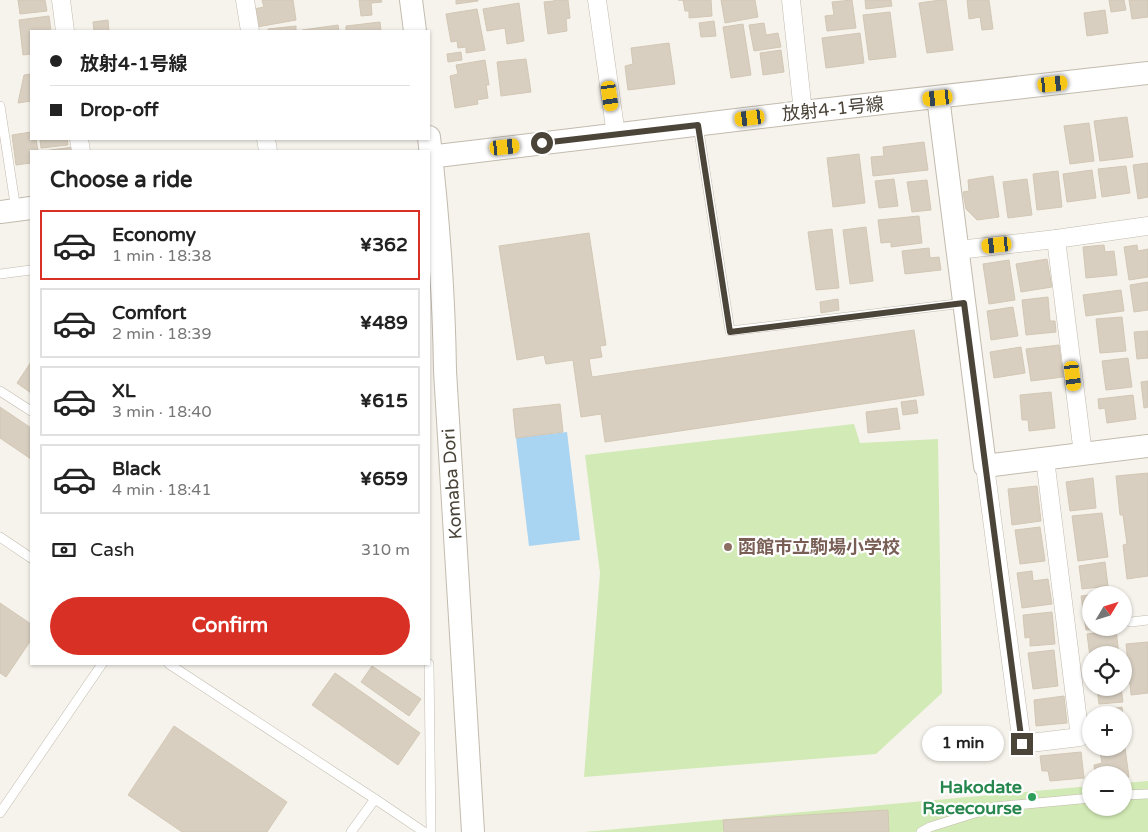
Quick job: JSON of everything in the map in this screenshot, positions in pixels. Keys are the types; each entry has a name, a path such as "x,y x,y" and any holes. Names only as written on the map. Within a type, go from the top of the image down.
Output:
{"street":[{"path":"61,0 65,30"},
{"path":"245,0 250,30"},
{"path":"411,0 415,30"},
{"path":"596,0 616,135"},
{"path":"790,0 803,112"},
{"name":"放射4-1号線","path":"430,153 616,135 1148,73"},
{"path":"938,98 1022,744 1080,737 1045,458"},
{"name":"Komaba Dori","path":"430,161 437,217 444,313 446,381 473,832"},
{"path":"958,250 1148,226"},
{"path":"1056,239 1083,454"},
{"path":"985,466 1148,446"}],"lane":[{"path":"0,106 16,210"},
{"path":"698,125 730,332 964,303"},
{"path":"0,274 30,270"},
{"path":"0,390 30,410"},
{"path":"0,536 30,557"},
{"path":"1132,622 1148,620"},
{"path":"0,814 101,665"},
{"path":"171,665 424,832"},
{"path":"428,665 431,832"},
{"path":"1132,795 1148,794"},
{"path":"351,832 375,799"},
{"path":"921,832 930,827 994,807 1082,799"}],"green space":[{"path":"854,424 860,443 938,439 942,693 876,754 584,777 600,573 585,455"},
{"name":"Hakodate Racecourse","path":"1148,781 1148,832 584,832 1082,787 1082,816 1132,816 1132,782"}],"water":[{"path":"567,432 580,540 529,546 516,438"}],"building":[{"path":"18,0 45,0 47,11 20,14"},
{"path":"262,0 293,0 296,20 257,27 254,9 264,7"},
{"path":"359,0 381,0 382,2 371,3 372,15 361,16"},
{"path":"456,0 478,0 478,1 456,4"},
{"path":"568,0 570,18 566,19 567,31 548,34 544,2"},
{"path":"683,0 711,0 712,16 689,18 689,11 685,11"},
{"path":"721,0 755,0 758,17 725,23"},
{"path":"852,0 856,28 827,31 825,16 834,15 832,2"},
{"path":"865,0 891,0 892,6 866,9"},
{"path":"946,0 953,50 927,53 919,3"},
{"path":"967,0 989,0 993,29 982,30 980,17 969,19"},
{"path":"1109,0 1124,0 1126,10 1111,12"},
{"path":"1129,0 1148,0 1148,17 1132,19"},
{"path":"519,3 524,41 507,44 505,28 487,31 483,9"},
{"path":"477,9 485,50 466,53 466,47 458,48 457,41 451,42 446,14"},
{"path":"1105,10 1108,33 1087,36 1084,13"},
{"path":"890,12 896,57 869,60 863,15"},
{"path":"49,16 51,30 30,30 30,54 23,55 19,20"},
{"path":"108,20 109,30 94,30 93,22"},
{"path":"714,21 716,36 701,37 699,23"},
{"path":"380,22 381,30 346,30 346,26"},
{"path":"764,23 766,35 778,33 781,47 754,51 749,25"},
{"path":"743,24 751,75 731,78 723,27"},
{"path":"338,25 339,30 302,30"},
{"path":"296,26 296,30 268,29"},
{"path":"860,33 864,63 826,68 822,38"},
{"path":"669,43 675,84 628,90 625,66 633,64 631,48"},
{"path":"781,50 784,72 763,75 760,53"},
{"path":"461,52 462,60 448,62 447,54"},
{"path":"526,59 531,92 501,96 497,62"},
{"path":"485,60 489,85 486,85 488,98 477,100 478,104 455,108 450,76 458,74 456,65"},
{"path":"30,74 30,101 18,103 24,75"},
{"path":"1127,117 1133,157 1100,161 1094,121"},
{"path":"1089,123 1094,161 1070,164 1064,126"},
{"path":"30,132 30,140 36,140 38,150 30,150 30,163 16,165 12,135"},
{"path":"40,140 67,140 68,145 41,148"},
{"path":"924,142 928,170 873,176 871,157 884,156 883,147"},
{"path":"73,147 73,150 50,150"},
{"path":"859,154 865,203 833,207 827,158"},
{"path":"1148,163 1148,197 1138,199 1133,165"},
{"path":"1126,166 1130,193 1102,197 1098,169"},
{"path":"1092,170 1096,198 1067,202 1063,174"},
{"path":"1058,171 1062,207 1037,210 1033,174"},
{"path":"993,176 999,217 977,220 966,209 963,192 969,191 968,180"},
{"path":"894,179 898,206 879,208 875,181"},
{"path":"1027,179 1032,215 1008,218 1003,182"},
{"path":"927,180 931,210 912,212 907,182"},
{"path":"919,216 922,243 891,247 891,242 881,243 878,220"},
{"path":"866,227 873,281 850,284 843,230"},
{"path":"832,229 839,288 816,290 808,232"},
{"path":"589,233 606,345 600,346 602,357 589,359 592,377 914,330 924,395 605,442 601,414 581,417 573,360 546,364 544,355 517,360 499,246"},
{"path":"1104,245 1105,252 1114,251 1117,275 1086,278 1083,247"},
{"path":"1137,245 1138,251 1148,249 1148,277 1129,280 1124,247"},
{"path":"929,248 930,258 939,257 941,270 905,274 902,251"},
{"path":"1047,259 1052,287 1021,292 1016,264"},
{"path":"1009,260 1015,300 989,304 983,264"},
{"path":"1148,282 1148,310 1134,312 1130,285"},
{"path":"1121,290 1124,311 1086,316 1083,295"},
{"path":"1048,297 1050,321 1055,321 1056,332 1026,335 1022,300"},
{"path":"838,299 839,310 821,313 820,302"},
{"path":"1013,307 1018,336 991,340 987,311"},
{"path":"1122,317 1126,351 1100,353 1096,319"},
{"path":"1148,331 1148,358 1137,359 1134,332"},
{"path":"1059,345 1063,377 1031,381 1026,349"},
{"path":"1021,347 1025,373 994,378 990,352"},
{"path":"1128,358 1132,387 1106,390 1102,361"},
{"path":"30,364 30,392 17,383"},
{"path":"1148,381 1148,407 1144,408 1141,382"},
{"path":"1051,392 1055,428 1029,431 1028,420 1022,420 1020,395"},
{"path":"1133,395 1136,419 1107,423 1105,408 1099,409 1098,399"},
{"path":"916,400 918,413 903,415 901,402"},
{"path":"560,404 563,432 516,438 513,409"},
{"path":"0,407 30,427 30,458 0,438"},
{"path":"897,408 900,429 868,433 866,412"},
{"path":"1148,473 1148,576 1127,579 1123,545 1127,544 1123,515 1120,515 1116,476"},
{"path":"1093,478 1096,508 1070,511 1066,482"},
{"path":"1037,486 1041,521 1012,525 1008,489"},
{"path":"1102,513 1108,557 1078,561 1072,516"},
{"path":"1040,527 1045,561 1020,564 1015,530"},
{"path":"1105,562 1108,586 1082,586 1082,589 1079,566"},
{"path":"1032,571 1033,581 1048,579 1052,604 1022,608 1017,573"},
{"path":"0,603 30,623 30,641 6,677 0,673"},
{"path":"1052,612 1055,644 1030,646 1030,637 1025,638 1023,615"},
{"path":"1087,636 1117,636 1118,646 1089,646"},
{"path":"1148,642 1148,693 1132,695 1132,646 1126,646 1126,644"},
{"path":"1054,650 1058,686 1033,689 1028,653"},
{"path":"372,666 421,699 409,716 361,682"},
{"path":"335,673 420,733 398,765 312,705"},
{"path":"1064,696 1067,723 1036,726 1034,700"},
{"path":"1098,696 1122,696 1123,702 1099,704"},
{"path":"174,726 287,802 267,832 182,832 128,795"},
{"path":"1081,752 1082,778 1050,781 1048,771 1042,771 1040,756"},
{"path":"1101,756 1126,756 1127,766 1094,766 1102,763"},
{"path":"888,810 889,832 724,832 723,820"}],"place":[{"name":"函館市立駒場小学校","path":"728,547"},
{"name":"Hakodate Racecourse","path":"1032,797"}],"route":[{"path":"542,143 698,125 730,332 964,303 1022,744"}]}
